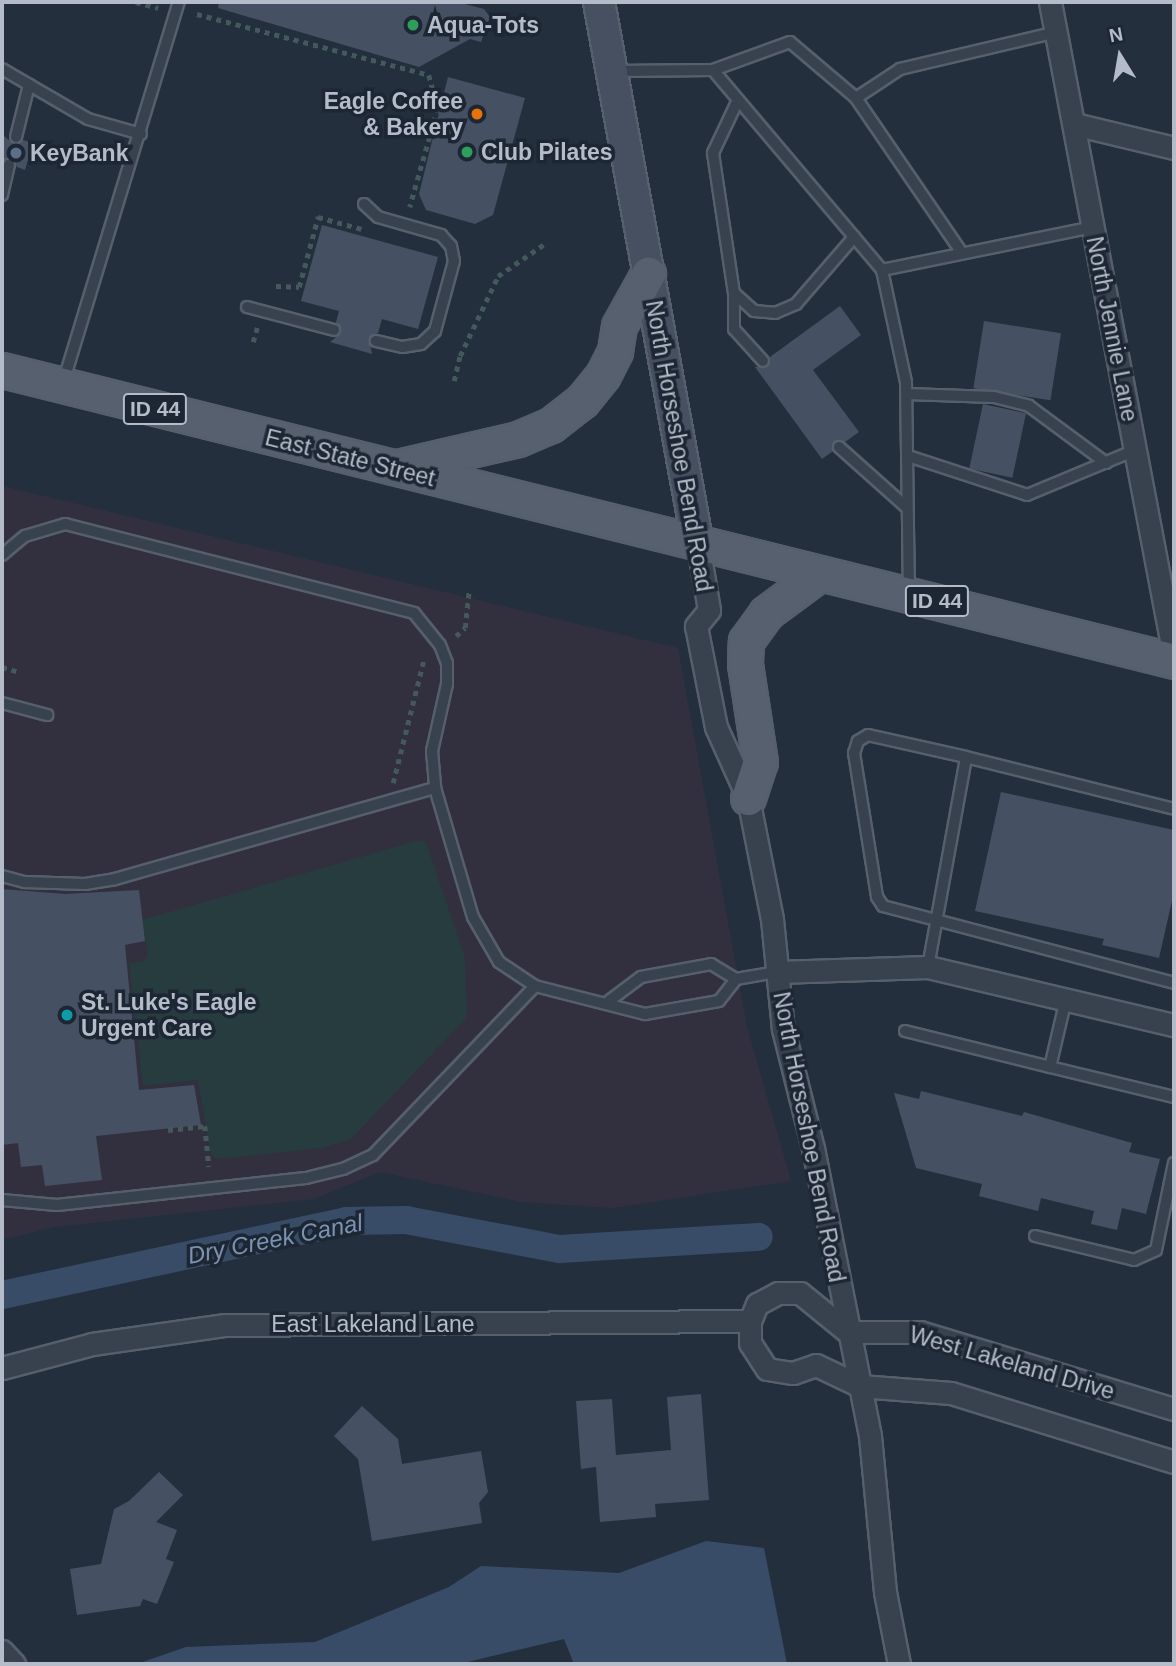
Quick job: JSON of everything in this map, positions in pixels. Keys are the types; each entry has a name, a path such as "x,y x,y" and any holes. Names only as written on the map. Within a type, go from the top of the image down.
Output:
{"main road":[{"path":"392,468 519,439 551,425 571,409 603,375 615,351 619,326 648,274"},
{"name":"East State Street","path":"2,370 698,545"},
{"name":"ID 44","path":"698,545 1174,658"},
{"path":"748,798 760,762 745,664 746,641 766,612 820,573"}],"street":[{"name":"North Horseshoe Bend Road","path":"599,2 709,610 696,626 716,727 748,798 777,972 783,1029 813,1148 870,1436 885,1592 899,1664"},
{"name":"North Jennie Lane","path":"1050,2 1174,658"},
{"path":"1074,124 1174,148"},
{"path":"777,972 928,967 1174,1025"},
{"path":"848,1332 800,1293 778,1293 758,1304 750,1321 750,1343 767,1369 793,1373 816,1365 860,1386"},
{"name":"East Lakeland Lane","path":"2,1368 92,1344 224,1325 750,1321"},
{"name":"West Lakeland Drive","path":"848,1332 920,1332 1174,1409"},
{"name":"West Lakeland Drive","path":"860,1386 951,1393 1174,1461"},
{"path":"2,1651 14,1664"}],"lane":[{"path":"63,386 179,2"},
{"path":"856,98 900,69 1056,32"},
{"path":"613,71 713,70 790,42 856,98 962,253"},
{"path":"2,69 89,119 141,134"},
{"path":"713,70 882,270 906,394 908,456 905,506 909,594"},
{"path":"16,138 29,85"},
{"path":"738,100 713,153 734,293 734,329 763,361"},
{"path":"2,195 9,165"},
{"path":"364,204 378,217 441,235 451,246 454,261 435,331 421,344 402,347 376,341"},
{"path":"882,270 1093,227"},
{"path":"734,293 754,311 775,313 796,304 854,237"},
{"path":"247,307 334,330"},
{"path":"906,394 994,397 1029,405 1106,463"},
{"path":"839,447 905,506"},
{"path":"908,456 1027,495 1135,450"},
{"path":"2,555 25,536 65,524 414,613 440,645 447,663 447,684 432,751 435,788 473,917 485,943 499,962 536,986 608,1001 645,1014 719,1001 736,979"},
{"path":"2,703 47,715"},
{"path":"1174,809 868,735 858,741 853,753 877,897 883,906 1174,984"},
{"path":"928,967 966,757"},
{"path":"2,876 61,883 116,879 435,788"},
{"path":"608,1001 641,977 711,964 736,979 777,972"},
{"path":"2,1200 57,1205 306,1178 343,1169 373,1155 536,986"},
{"path":"1050,1067 1066,999"},
{"path":"905,1031 1174,1097"},
{"path":"1035,1236 1134,1260 1156,1250 1174,1163"}],"path":[{"path":"136,2 163,9"},
{"path":"197,14 429,75 438,108 408,215"},
{"path":"403,106 434,89"},
{"path":"276,286 299,287 318,217 366,230"},
{"path":"454,381 460,356 498,276 543,245"},
{"path":"253,342 257,327"},
{"path":"452,640 465,628 469,592"},
{"path":"391,787 426,652"},
{"path":"2,667 16,671"},
{"path":"168,1130 205,1126 209,1167"}],"shaded area":[{"path":"2,486 678,648 747,1027 791,1181 613,1208 522,1202 380,1172 314,1199 54,1227 2,1240"}],"green space":[{"path":"420,840 426,842 465,958 467,1017 351,1139 322,1148 219,1159 211,1155 198,1080 143,1086 129,964 144,961 148,954 142,920"}],"water":[{"path":"706,1541 764,1548 787,1664 574,1664 564,1639 459,1664 137,1664 186,1647 315,1642 449,1587 481,1566 619,1573"}],"building":[{"path":"219,2 457,2 484,9 490,17 481,42 470,39 419,67 218,8"},
{"path":"448,77 525,98 493,215 475,224 426,210 419,194"},
{"name":"KeyBank","path":"2,134 13,144 23,140 33,143 25,170 17,167 11,158 2,162"},
{"path":"322,225 438,257 418,329 382,319 378,333 369,339 372,354 330,342 341,333 336,322 339,311 301,301"},
{"path":"840,306 861,335 813,370 859,432 845,442 834,441 833,451 822,459 755,367 768,367 770,357"},
{"path":"984,321 1061,333 1050,400 973,388"},
{"path":"983,404 1026,413 1012,478 969,469"},
{"path":"1001,792 1174,830 1174,892 1159,958 1102,945 1104,939 975,911"},
{"name":"St. Luke's Eagle Urgent Care","path":"2,889 65,894 139,890 145,941 125,945 139,1090 194,1085 201,1125 96,1136 102,1180 45,1186 42,1165 21,1167 18,1143 2,1145"},
{"path":"921,1091 1022,1116 1024,1112 1132,1143 1129,1152 1160,1159 1146,1214 1122,1208 1117,1230 1091,1224 1094,1211 1041,1198 1038,1211 979,1196 982,1184 916,1168 894,1093 919,1099"},
{"path":"701,1394 709,1500 655,1504 656,1517 600,1522 596,1467 581,1469 576,1401 612,1399 616,1455 671,1450 667,1397"},
{"path":"362,1406 398,1439 402,1464 481,1451 488,1492 479,1503 482,1523 372,1541 358,1459 334,1436"},
{"path":"159,1472 183,1495 156,1522 177,1530 166,1559 174,1562 157,1604 143,1599 140,1606 77,1615 70,1569 101,1564 114,1509 129,1501"}],"waterway":[{"name":"Dry Creek Canal","path":"2,1295 346,1221 406,1220 560,1249 759,1237"}],"place":[{"name":"Aqua-Tots","path":"413,25"},
{"name":"Eagle Coffee & Bakery","path":"477,114"},
{"name":"Club Pilates","path":"467,152"},
{"name":"KeyBank","path":"16,153"},
{"name":"St. Luke's Eagle Urgent Care","path":"67,1015"}]}
